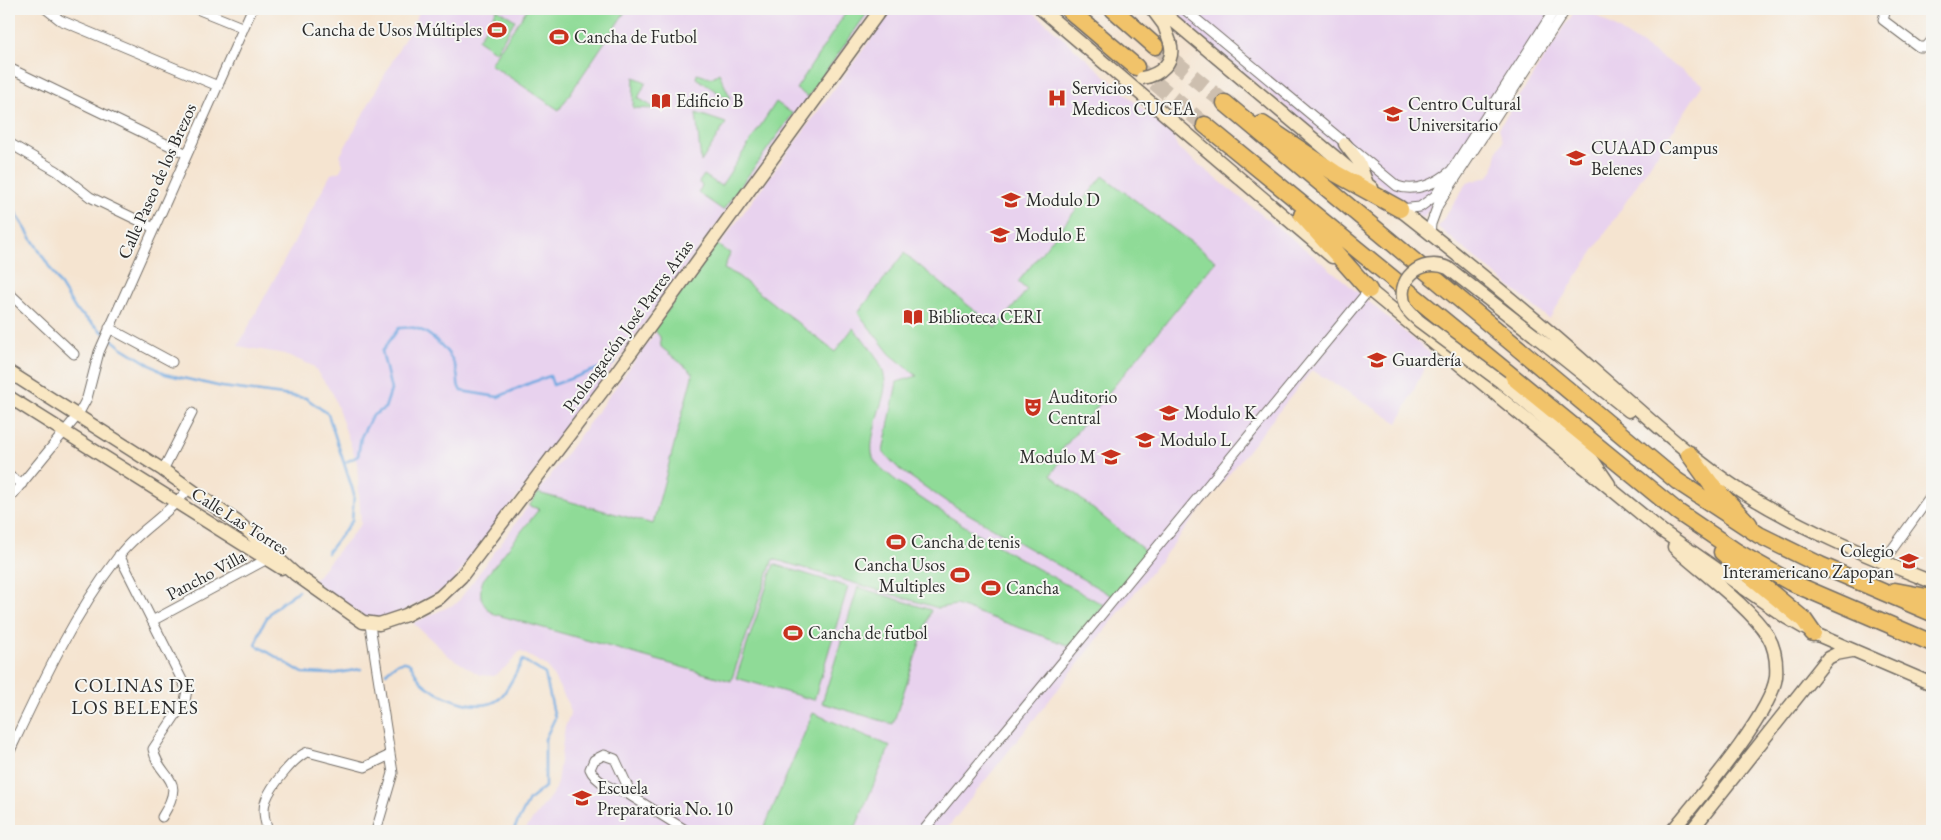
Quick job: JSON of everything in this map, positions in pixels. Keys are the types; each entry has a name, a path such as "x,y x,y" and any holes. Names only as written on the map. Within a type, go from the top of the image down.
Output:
{"highway":[{"path":"1068,9 1139,72"},
{"path":"1113,9 1162,44"},
{"path":"1400,209 1349,181 1279,134 1225,103 1644,455 1715,508 1759,535 1880,591 1932,612"},
{"path":"1369,290 1304,216 1226,150 1205,125 1707,536 1747,574 1804,620 1813,633"},
{"path":"1689,454 1710,483 1736,508 1759,535"},
{"path":"1678,512 1736,552 1790,582 1932,643"},
{"path":"1880,591 1907,592 1932,598"}],"main road":[{"name":"Prolongación José Parres Arias","path":"370,625 388,622 423,607 445,593 461,577 616,373 881,9"},
{"path":"1041,9 1369,290 1662,531 1787,618 1813,633 1932,684"},
{"path":"1114,70 1130,77 1139,72 1158,73 1167,64 1171,56 1162,44 1164,25 1152,9"},
{"path":"1159,9 1586,363 1689,454 1774,511 1883,562 1932,582"},
{"path":"1345,144 1358,162 1367,183"},
{"path":"1613,490 1604,473 1592,459 1501,382 1420,322 1408,310 1404,296 1408,279 1418,268 1425,265 1438,265 1448,268 1631,413 1648,425 1659,428"},
{"name":"Calle Las Torres","path":"9,372 163,470 240,524 270,558"},
{"name":"Calle Las Torres","path":"9,397 270,558 357,619 370,625"},
{"path":"1662,531 1667,541 1760,625 1769,638 1776,661 1776,678 1754,725 1672,831"},
{"path":"1691,831 1828,658 1836,654 1852,651"}],"street":[{"path":"46,9 60,20 218,86"},
{"path":"197,9 244,28"},
{"name":"Calle Paseo de los Brezos","path":"9,499 66,433 87,398 102,344 252,9"},
{"path":"1184,9 1345,144 1402,188 1411,189 1428,185 1452,170"},
{"path":"1430,234 1434,214 1452,170 1555,9"},
{"path":"1400,209 1420,207 1442,193 1566,9"},
{"path":"1886,9 1883,20 1919,47 1926,47 1932,40"},
{"path":"9,68 187,154"},
{"path":"9,143 57,171 90,197 154,228"},
{"path":"924,831 1369,290"},
{"path":"9,293 74,354"},
{"path":"109,329 172,362"},
{"path":"163,470 192,413"},
{"path":"9,476 22,484"},
{"path":"9,753 68,630 119,555 178,502 189,488"},
{"path":"1883,562 1932,494"},
{"path":"119,555 187,690 184,702 152,749 173,786 172,801 162,816"},
{"name":"Pancho Villa","path":"152,621 270,558"},
{"path":"370,625 393,773 376,831"},
{"path":"268,831 264,820 266,800 277,781 302,754 308,752 365,767 390,754"},
{"path":"628,794 628,787 615,759 604,755 594,760 590,769 595,777 628,794 686,831"}],"shaded area":[{"path":"421,9 874,9 632,340 574,423 449,586 381,623 366,618 313,581 361,524 357,463 333,394 313,366 285,354 238,346 331,174 340,171 343,165 340,156"},
{"path":"893,9 1030,9 1172,135 1178,148 1325,265 1431,354 1398,423 1312,370 945,831 524,831 556,789 565,727 570,714 569,704 547,666 520,651 507,666 494,676 480,675 450,657 413,623 457,603"},
{"name":"Centro Cultural Universitario","path":"1166,9 1559,9 1423,219"},
{"name":"CUAAD Campus Belenes","path":"1576,9 1586,9 1703,84 1549,319 1438,227 1467,183 1489,176 1493,171 1498,149 1503,141 1499,128"}],"green space":[{"name":"Cancha de Usos Múltiples","path":"497,9 515,20 496,52 478,40"},
{"name":"Cancha de Futbol","path":"527,9 627,9 559,110 490,64"},
{"path":"848,9 870,9 808,97 796,89"},
{"path":"719,73 730,97 729,100 696,78 697,74 711,78"},
{"path":"634,77 646,82 638,98 656,109 633,108"},
{"path":"776,102 793,114 723,210 698,193 702,186 699,182 704,175 721,186"},
{"path":"696,113 726,123 701,162"},
{"path":"1103,176 1216,261 1057,456 1061,460 1051,475 1149,554 1114,597 944,500 899,469 883,452 897,382 917,376 890,354 858,313 904,253 996,328 1027,290 1018,282"},
{"path":"716,244 730,253 724,269 738,276 835,352 853,328 870,347 882,369 885,386 872,446 873,457 884,470 907,489 940,511 1104,605 1073,647 956,605 938,608 773,559 731,681 494,614 486,607 481,595 483,580 539,509 529,506 538,493 653,524 693,373 661,347 660,337 654,329"},
{"name":"Cancha de futbol","path":"774,564 848,587 814,700 736,678"},
{"name":"Cancha de futbol","path":"858,587 931,610 893,724 822,703"},
{"path":"813,713 890,746 854,831 763,831"}],"waterway":[{"path":"9,202 76,310 121,347 165,374 222,387 306,398 328,414 354,494 352,521 327,553"},
{"path":"344,463 358,456 361,437 372,416 385,408 391,390 382,351 399,328 413,328 422,331 442,346 455,366 461,391 498,397 550,376 553,385 614,363"},
{"path":"298,591 270,613 262,626 256,645 303,673 332,674 361,669"},
{"path":"386,673 397,663 408,663 412,666 419,679 445,697 480,705 491,703 502,696 523,660 545,674 555,718 545,739 545,787 529,800 513,831"}],"tunnel":[{"path":"1155,46 1225,103"},
{"path":"1136,67 1205,125"}],"place":[{"name":"Cancha de Usos Múltiples","path":"497,30"},
{"name":"Cancha de Futbol","path":"559,37"},
{"name":"Servicios Medicos CUCEA","path":"1057,98"},
{"name":"Edificio B","path":"661,101"},
{"name":"Centro Cultural Universitario","path":"1393,114"},
{"name":"CUAAD Campus Belenes","path":"1576,158"},
{"name":"Modulo D","path":"1011,200"},
{"name":"Modulo E","path":"1000,235"},
{"name":"Biblioteca CERI","path":"913,317"},
{"name":"Guardería","path":"1377,360"},
{"name":"Auditorio Central","path":"1033,407"},
{"name":"Modulo K","path":"1169,413"},
{"name":"Modulo L","path":"1145,440"},
{"name":"Modulo M","path":"1111,457"},
{"name":"Cancha de tenis","path":"896,542"},
{"name":"Colegio Interamericano Zapopan","path":"1909,561"},
{"name":"Cancha Usos Multiples","path":"960,575"},
{"name":"Cancha","path":"991,588"},
{"name":"Cancha de futbol","path":"793,633"},
{"name":"Escuela Preparatoria No. 10","path":"582,798"}],"district":[{"name":"COLINAS DE LOS BELENES","path":"135,696"}]}
